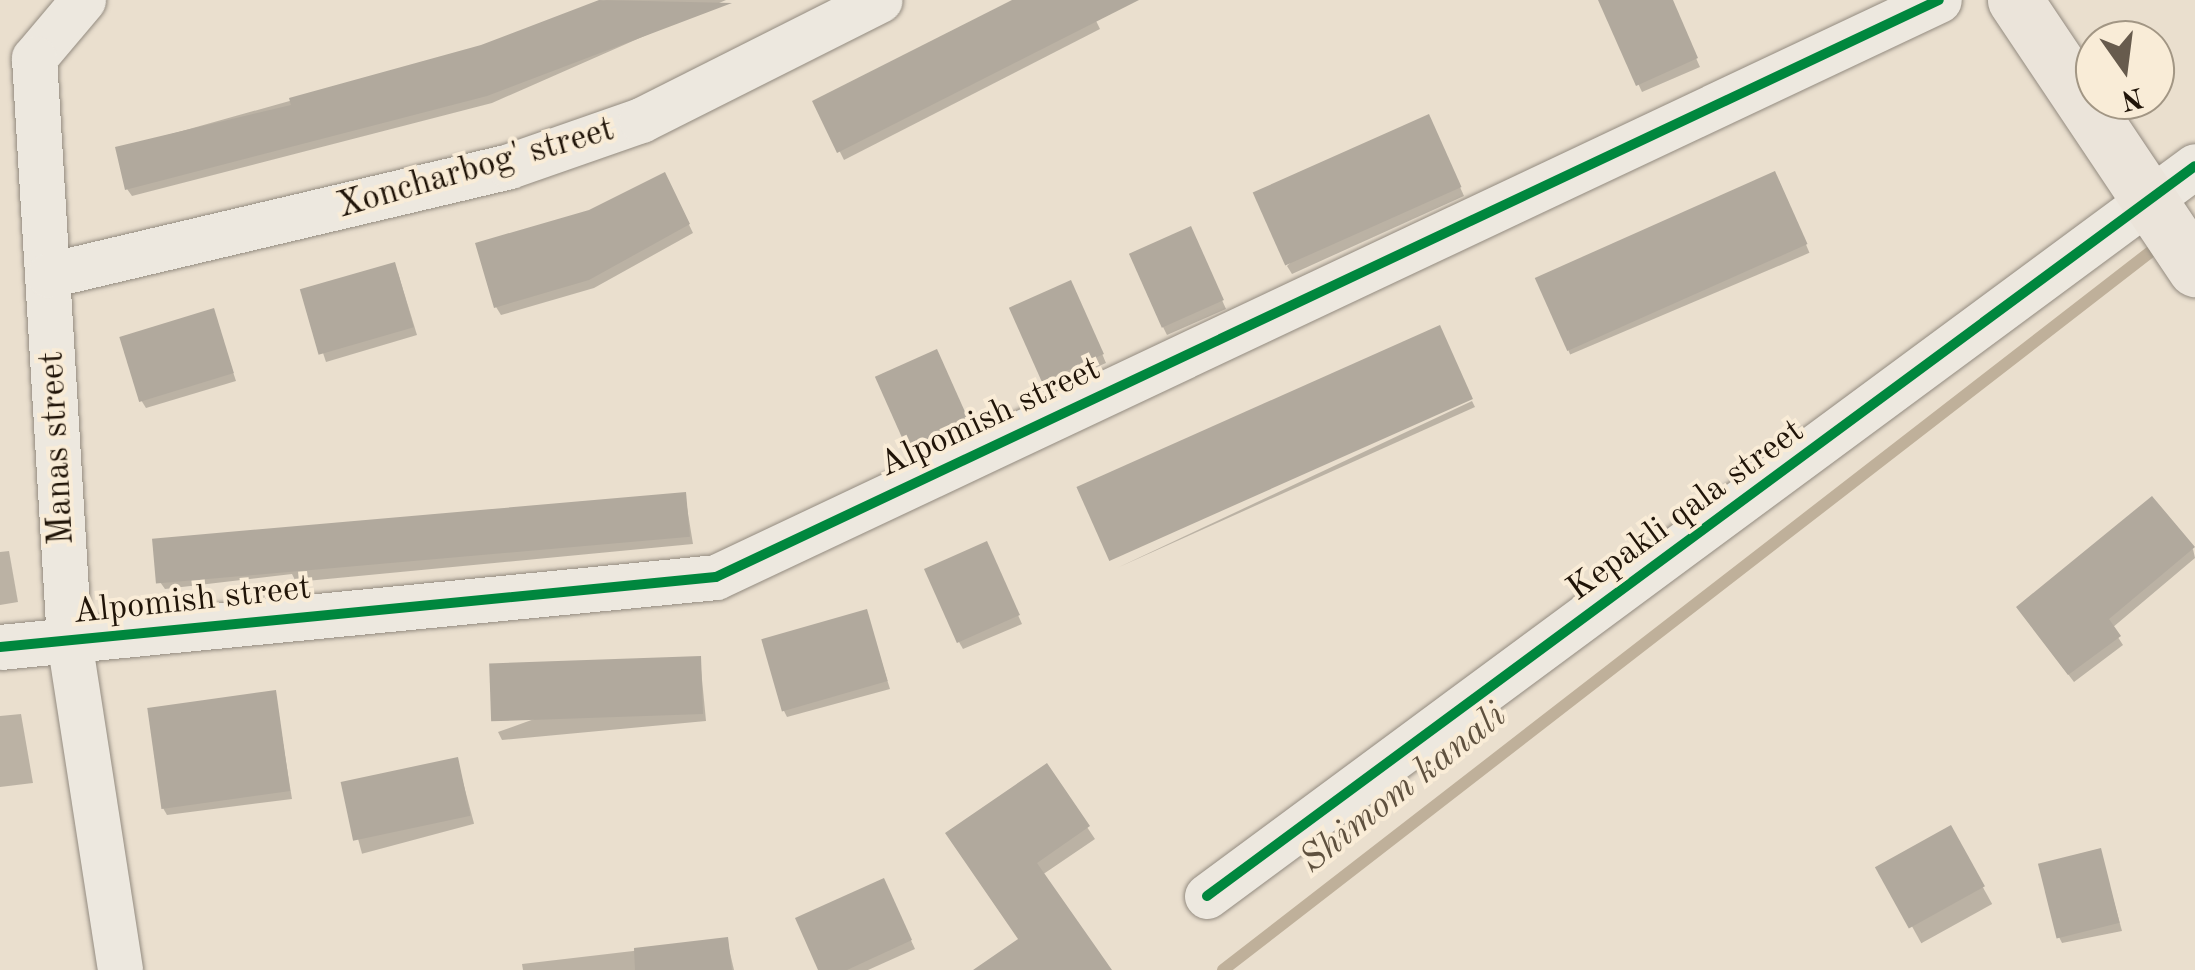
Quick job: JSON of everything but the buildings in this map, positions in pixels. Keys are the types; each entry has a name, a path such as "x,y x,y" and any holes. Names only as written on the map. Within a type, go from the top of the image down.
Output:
{"main road":[{"path":"2015,0 2195,270"}],"street":[{"name":"Manas street","path":"83,0 34,58 20,145 49,275 69,640 120,970"},
{"name":"Xoncharbog' street","path":"49,275 508,166 641,120 880,0"},
{"name":"Alpomish street","path":"0,647 716,577 1939,0"},
{"name":"Kepakli qala street","path":"1207,896 2157,213 2195,166"}],"waterway":[{"name":"Shimom kanali","path":"1223,970 2162,243"}],"cycle path":[{"path":"0,647 716,577 1939,0"},
{"path":"1207,896 2195,166"}]}
